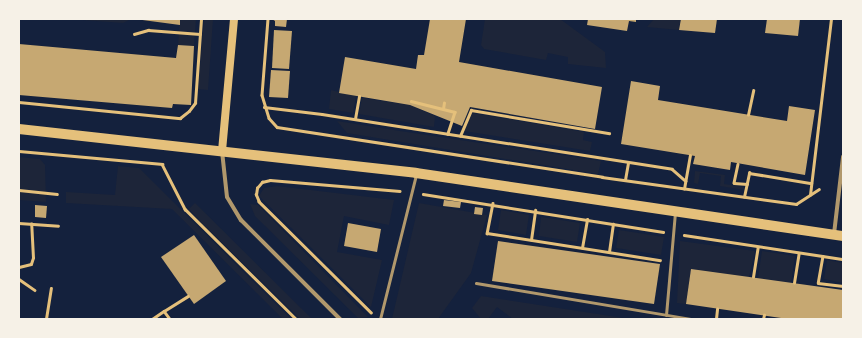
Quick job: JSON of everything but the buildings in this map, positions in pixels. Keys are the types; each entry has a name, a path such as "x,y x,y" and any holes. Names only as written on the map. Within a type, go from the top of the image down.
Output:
{"main road":[{"path":"222,151 234,19"},
{"path":"19,129 416,173 838,235"}],"street":[{"path":"222,151 227,196 241,220 340,319"},
{"path":"838,235 843,157"}],"lane":[{"path":"380,319 413,192 416,173"},
{"path":"666,315 675,211"},
{"path":"476,283 692,319"}],"path":[{"path":"19,102 180,118 189,112 195,103 201,19"},
{"path":"268,19 262,95 264,107 277,127 684,189 796,204 819,189"},
{"path":"810,195 831,19"},
{"path":"134,34 148,30 200,34"},
{"path":"748,114 752,91"},
{"path":"355,119 359,96"},
{"path":"411,101 455,112 448,134"},
{"path":"443,109 444,103"},
{"path":"264,107 355,119 672,169 686,181"},
{"path":"460,136 471,110 608,133"},
{"path":"19,151 162,164 185,209 296,319"},
{"path":"684,189 690,156"},
{"path":"625,180 628,163"},
{"path":"738,164 734,183 747,184"},
{"path":"744,197 749,173 811,183"},
{"path":"377,319 259,202 256,195 257,188 262,182 270,180 413,192 493,203 673,234 843,259"},
{"path":"19,190 57,194"},
{"path":"493,203 487,234 671,261"},
{"path":"531,240 535,210"},
{"path":"582,248 587,219"},
{"path":"19,223 58,226"},
{"path":"19,267 31,264 33,258 31,224"},
{"path":"609,252 613,224"},
{"path":"753,277 758,247"},
{"path":"794,283 799,252"},
{"path":"823,256 818,283 843,286"},
{"path":"19,279 35,290"},
{"path":"46,319 51,288"},
{"path":"152,319 188,296"},
{"path":"716,319 717,309"},
{"path":"164,311 170,319"}],"shaded area":[{"path":"70,19 131,19 123,23"},
{"path":"180,19 196,19 194,46 178,45"},
{"path":"204,19 213,19 208,90 198,89"},
{"path":"485,19 560,19 605,52 606,68 568,64 568,57 548,53 546,60 484,49 481,45"},
{"path":"654,19 681,19 679,30 647,27"},
{"path":"331,90 356,96 353,113 329,109"},
{"path":"362,98 410,105 435,116 434,127 359,114"},
{"path":"472,113 584,132 583,140 592,142 590,151 464,131"},
{"path":"337,121 601,161 598,174 347,133"},
{"path":"19,157 40,159 45,165 46,202 19,200"},
{"path":"118,166 139,168 291,319 283,319 172,209 66,203 66,192 115,195"},
{"path":"695,171 725,175 724,184 744,187 744,190 720,186 721,176 700,173 698,184 694,183"},
{"path":"277,186 394,200 389,225 344,216 337,252 382,260 371,307 259,196 264,188"},
{"path":"195,203 312,319 300,319 202,223 189,209"},
{"path":"419,203 487,215 471,273 438,319 392,319"},
{"path":"250,204 258,205 368,317 358,318 255,216"},
{"path":"501,210 529,215 526,235 498,230"},
{"path":"541,217 580,223 577,242 539,236"},
{"path":"619,230 664,237 661,255 616,248"},
{"path":"680,241 755,251 749,277 691,269 686,304 677,303"},
{"path":"762,251 795,256 791,283 758,278"},
{"path":"827,260 843,263 843,283 824,279"},
{"path":"481,296 630,319 513,319 497,307 488,319 481,319 472,308"}]}
